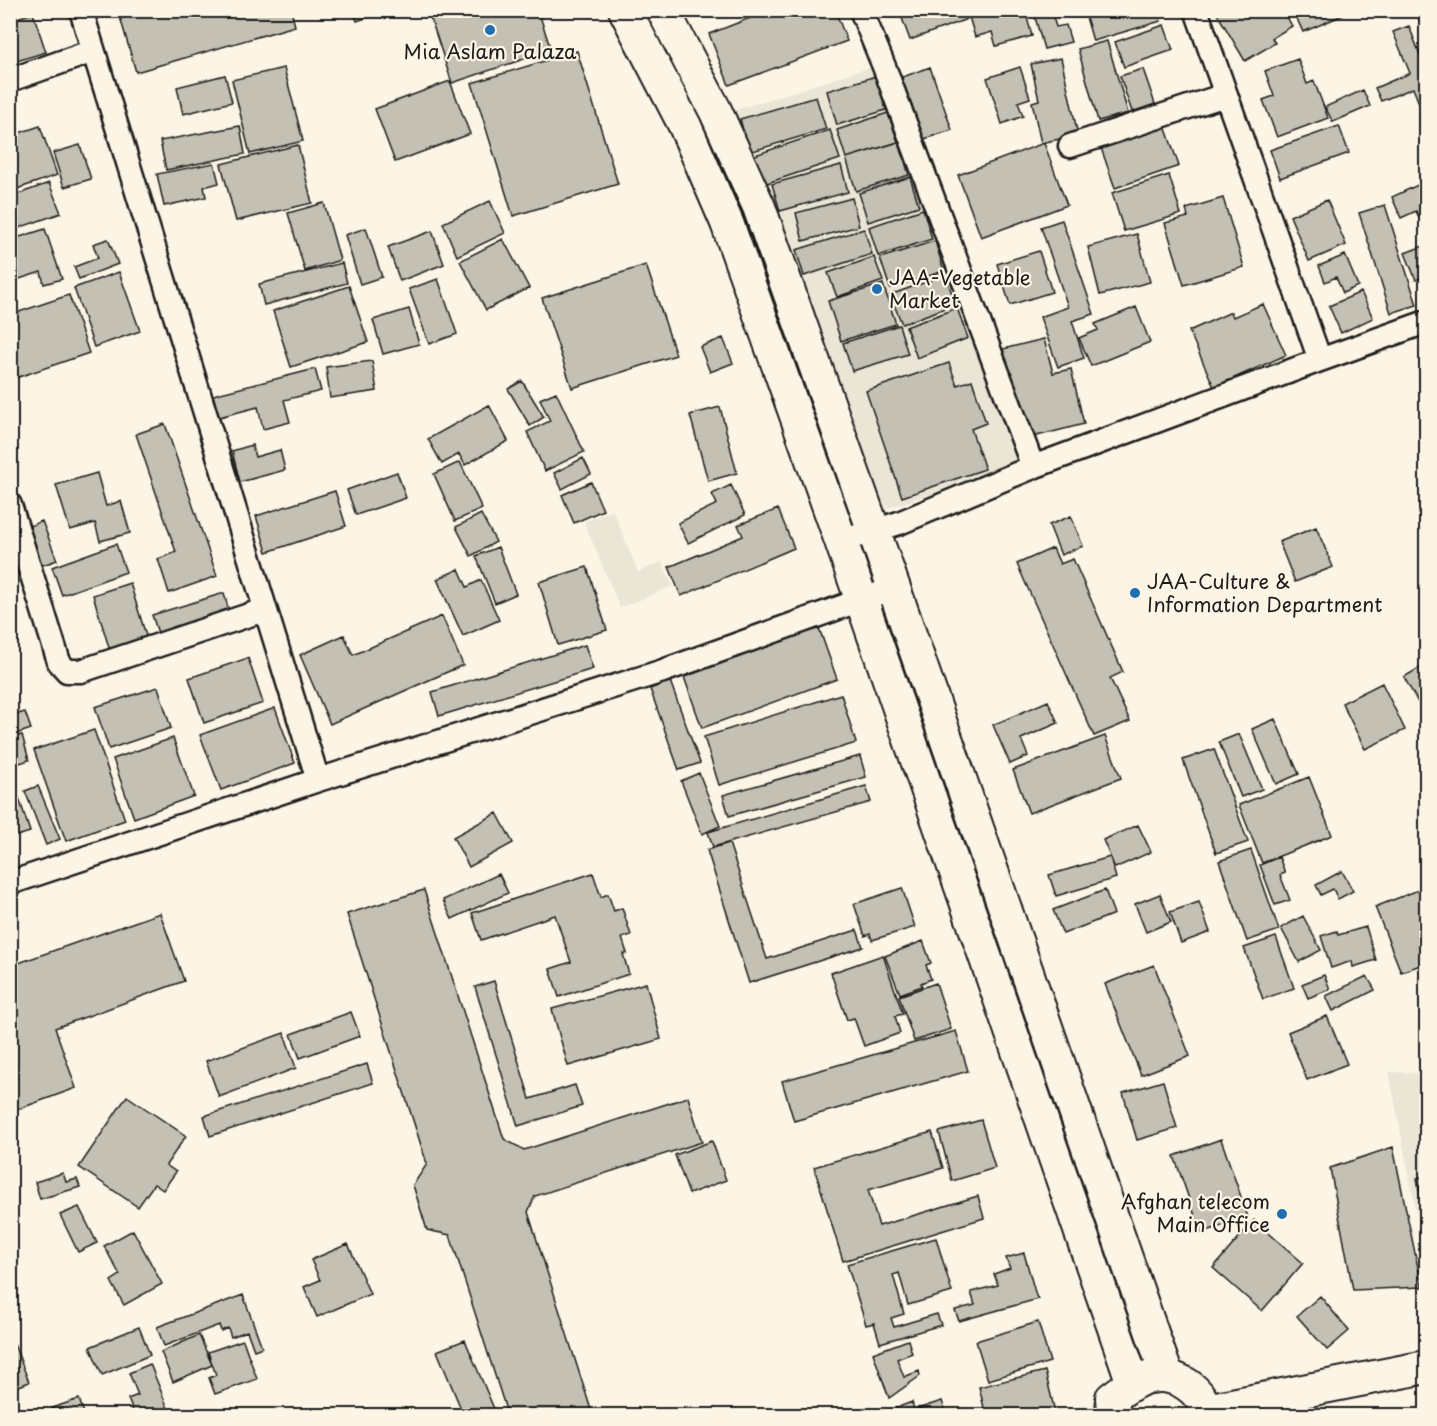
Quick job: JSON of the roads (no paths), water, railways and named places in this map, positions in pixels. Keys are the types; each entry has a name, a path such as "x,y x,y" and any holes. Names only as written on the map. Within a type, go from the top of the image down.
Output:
{"main road":[{"path":"625,10 685,126 727,222 841,541 1133,1383"},
{"path":"663,10 716,110 759,207 874,530 1167,1376"},
{"path":"1112,1416 1112,1398 1133,1383 1149,1377 1167,1376 1185,1383 1198,1394 1207,1413 1426,1367"}],"street":[{"path":"81,10 318,780"},
{"path":"861,10 1033,467"},
{"path":"1196,10 1320,360"},
{"path":"10,80 93,51"},
{"path":"1070,146 1225,95"},
{"path":"841,541 899,524 1033,467 1426,322"},
{"path":"10,505 59,662 68,671 81,671 264,610"},
{"path":"10,883 318,780 663,671 894,588"}],"place":[{"name":"Mia Aslam Palaza","path":"490,30"},
{"name":"JAA-Vegetable Market","path":"877,289"},
{"name":"JAA-Culture & Information Department","path":"1135,593"},
{"name":"Afghan telecom Main Office","path":"1282,1214"}]}
